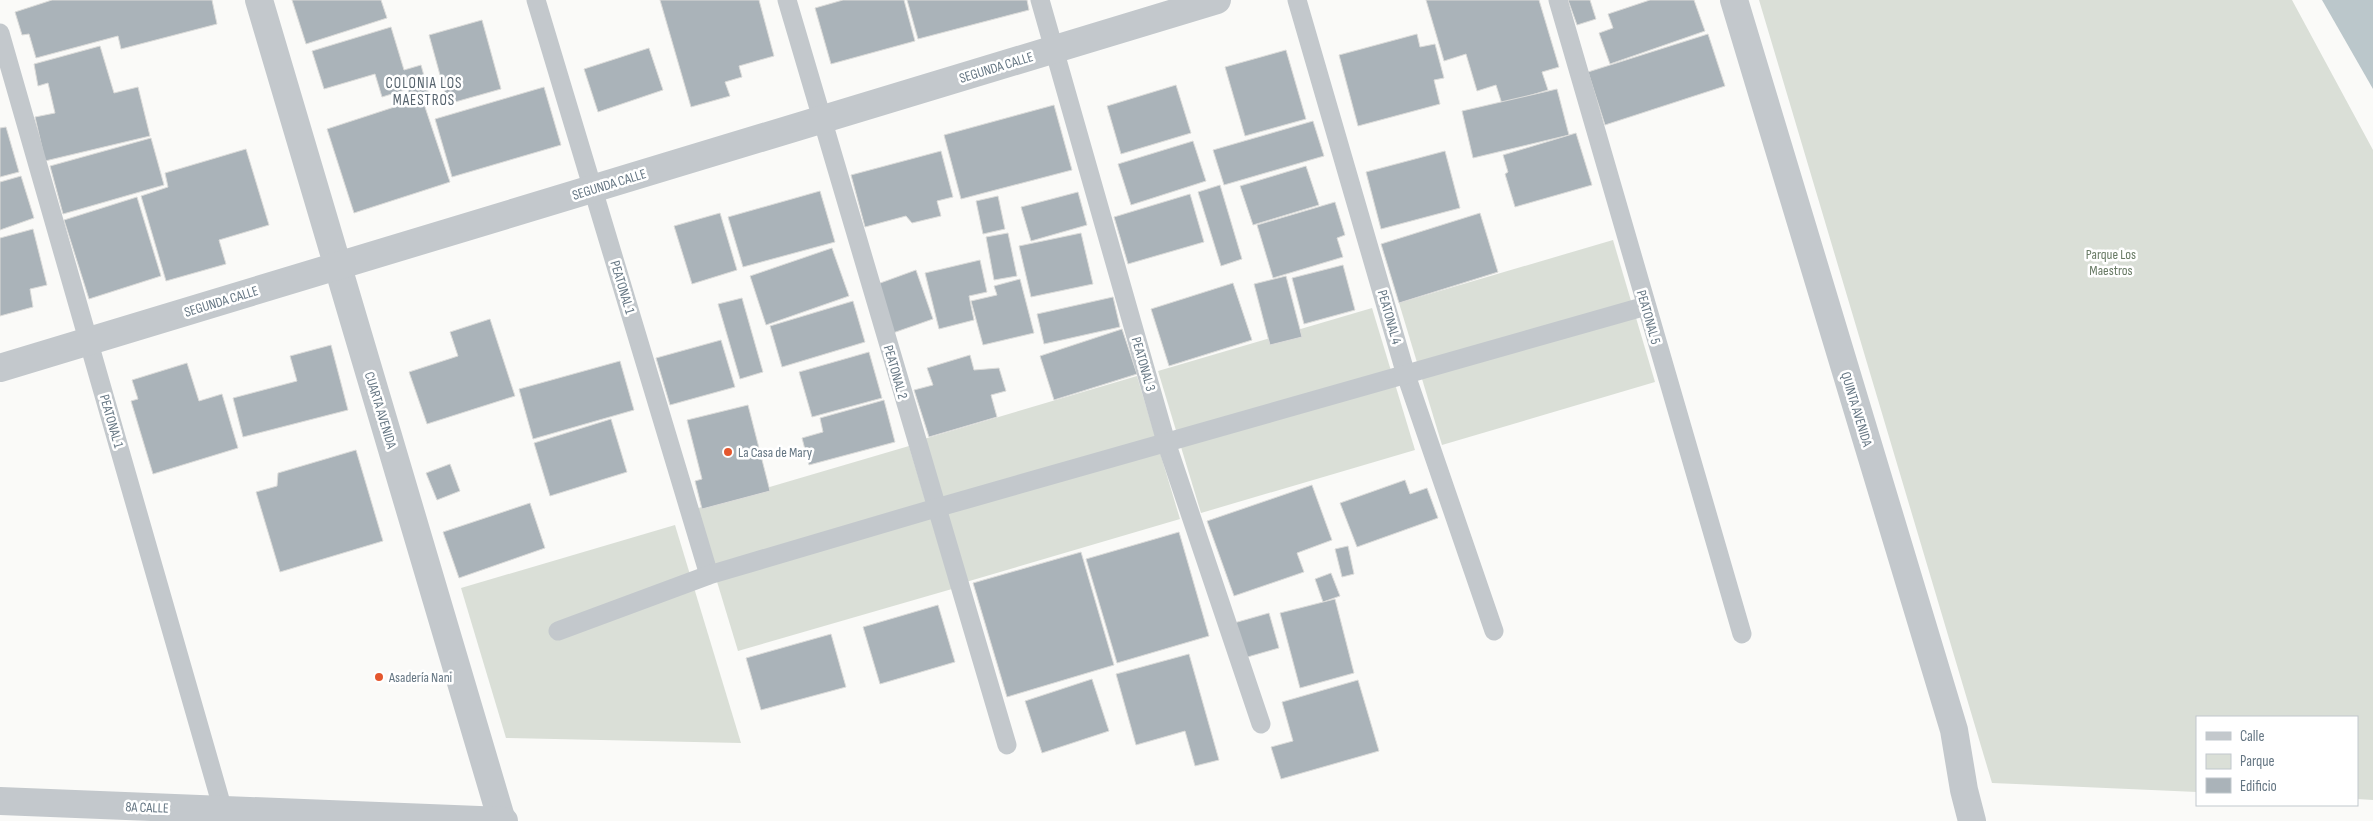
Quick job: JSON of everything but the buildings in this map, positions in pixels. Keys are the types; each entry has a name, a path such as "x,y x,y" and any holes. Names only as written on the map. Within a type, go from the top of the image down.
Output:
{"street":[{"name":"CUARTA AVENIDA","path":"259,0 503,821"},
{"name":"SEGUNDA CALLE","path":"0,368 1217,0"},
{"name":"QUINTA AVENIDA","path":"1734,0 1954,730 1964,790 1972,821"},
{"name":"8A CALLE","path":"0,801 62,812 223,810 503,821"}],"lane":[{"name":"PEATONAL 1","path":"536,0 594,188 708,575"},
{"name":"PEATONAL 2","path":"787,0 1007,745"},
{"name":"PEATONAL 3","path":"1040,0 1167,444 1262,724"},
{"name":"PEATONAL 4","path":"1297,0 1406,375 1494,631"},
{"name":"PEATONAL 5","path":"1558,0 1742,634"},
{"name":"PEATONAL 1","path":"0,33 223,810"},
{"path":"558,631 708,575 936,508 1167,444 1646,306"}],"green space":[{"name":"Parque Los Maestros","path":"1759,0 2292,0 2373,150 2373,800 2358,799 2358,716 2196,716 2196,792 1992,783"},
{"path":"1613,240 1655,382 1442,445 1399,303"},
{"path":"1372,308 1415,450 1201,513 1158,371"},
{"path":"1137,376 1180,519 966,582 924,439"},
{"path":"909,446 952,589 738,651 695,509"},
{"path":"675,525 741,743 506,738 461,588"}],"shaded area":[{"path":"2322,0 2373,0 2373,89"}],"place":[{"name":"La Casa de Mary","path":"728,452"},
{"name":"Asadería Nani","path":"379,677"}],"district":[{"name":"COLONIA LOS MAESTROS","path":"424,92"}]}
